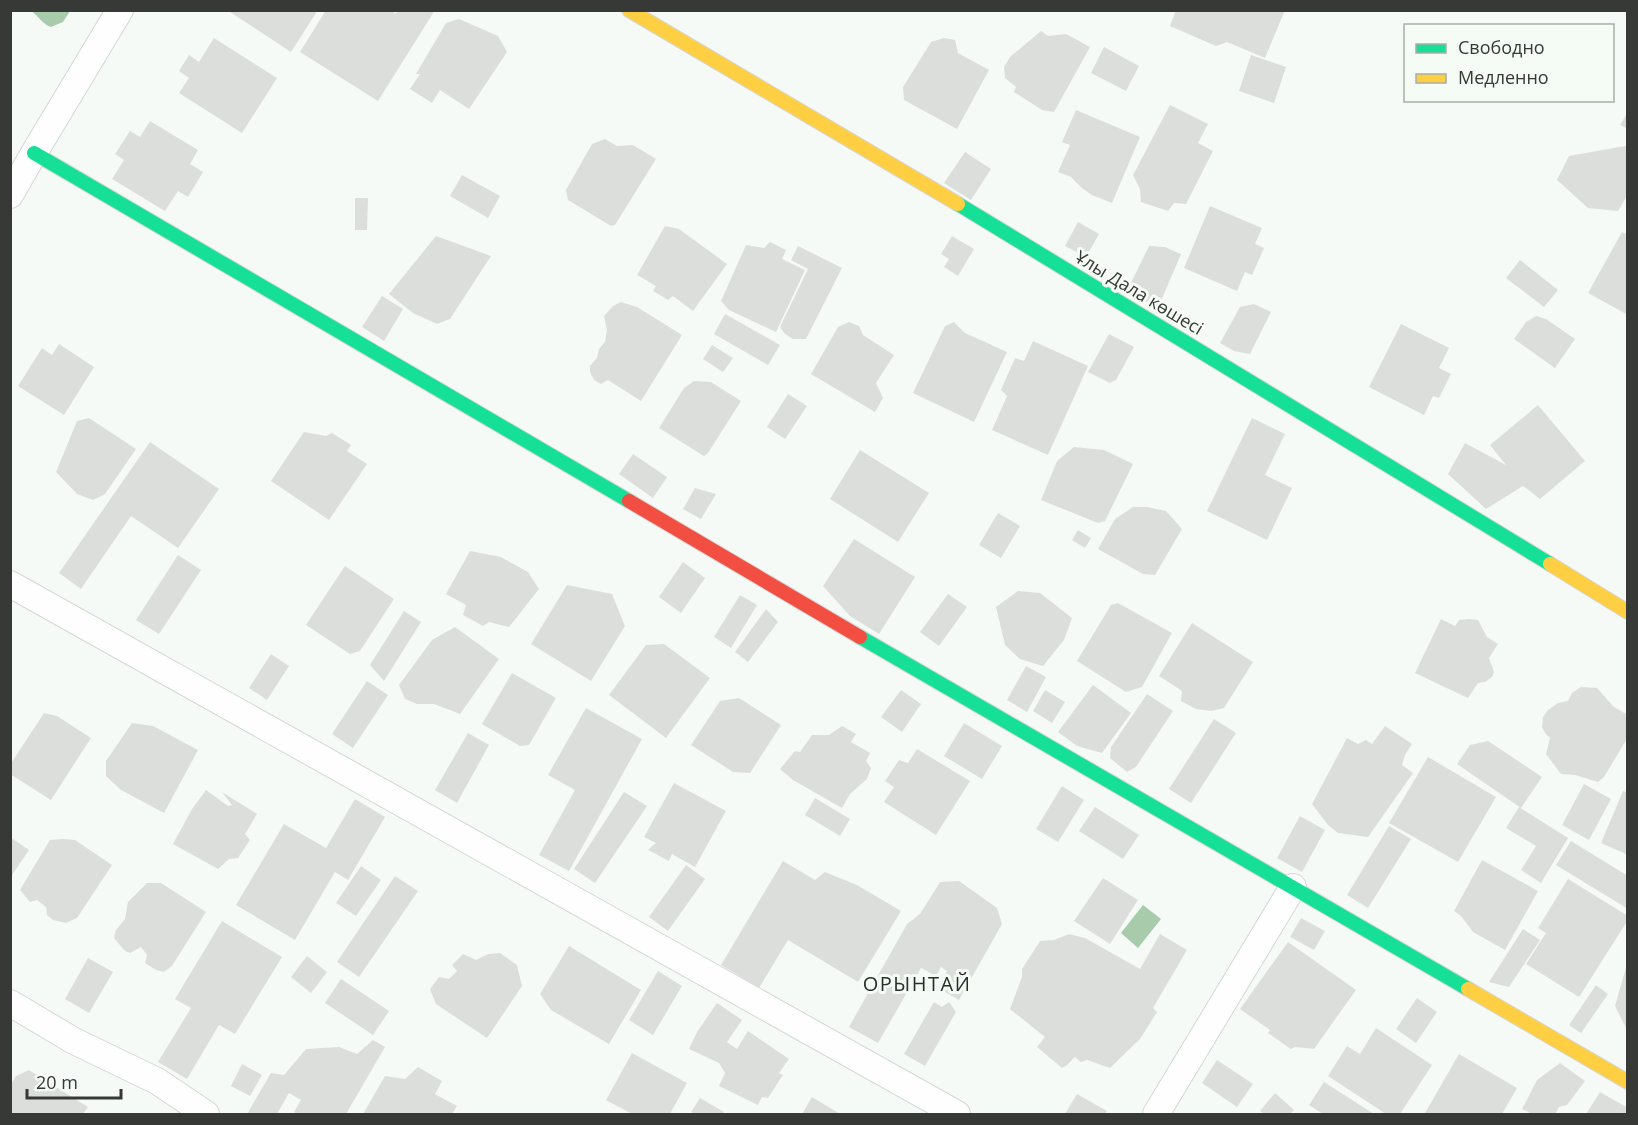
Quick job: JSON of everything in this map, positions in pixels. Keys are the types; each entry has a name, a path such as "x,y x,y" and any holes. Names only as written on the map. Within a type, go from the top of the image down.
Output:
{"street":[{"path":"10,195 120,10"},
{"name":"Ұлы Дала көшесі","path":"629,10 985,220 1628,612"},
{"path":"34,153 862,638 1628,1082"},
{"path":"10,584 957,1114"},
{"path":"1156,1114 1293,887"},
{"path":"10,1003 74,1041 157,1081 206,1114"}],"shaded area":[{"path":"31,11 70,11 63,22 51,27"},
{"path":"1143,905 1161,919 1138,948 1121,933"}],"building":[{"path":"227,10 318,10 291,52"},
{"path":"326,10 392,10 395,14 400,10 435,10 378,101 300,52"},
{"path":"1176,10 1285,10 1265,58 1227,42 1216,46 1170,26"},
{"path":"459,19 498,36 507,52 469,109 440,90 432,103 410,89 420,74 416,74 446,23"},
{"path":"1041,31 1048,36 1066,34 1090,47 1054,112 1042,110 1014,92 1016,87 1005,78 1004,67 1010,57"},
{"path":"214,38 277,78 242,133 179,93 189,78 179,71 189,55 199,62"},
{"path":"944,38 955,40 958,53 989,70 957,129 904,100 903,87 931,42"},
{"path":"1104,47 1139,66 1126,91 1091,73"},
{"path":"1251,55 1286,67 1274,103 1239,91"},
{"path":"1170,105 1208,124 1198,143 1213,151 1186,204 1174,203 1168,211 1141,202 1140,189 1133,175"},
{"path":"1076,110 1140,137 1112,203 1092,195 1071,177 1058,172 1070,145 1062,142"},
{"path":"1628,112 1628,129 1620,125"},
{"path":"150,121 198,150 190,164 203,172 188,197 178,191 165,211 112,179 124,160 115,154 130,131 140,137"},
{"path":"605,139 617,146 633,145 656,159 615,225 611,226 568,200 566,190 592,144"},
{"path":"1625,146 1628,148 1628,194 1618,211 1588,208 1557,180 1569,156"},
{"path":"965,152 991,169 971,200 944,183"},
{"path":"462,175 500,196 488,218 450,196"},
{"path":"355,198 368,198 367,230 355,230"},
{"path":"1210,206 1262,228 1255,244 1264,248 1252,275 1245,272 1237,291 1184,268"},
{"path":"1078,222 1099,234 1086,257 1065,246"},
{"path":"665,226 679,229 727,264 693,311 673,296 668,300 653,291 656,286 637,275"},
{"path":"1622,232 1628,235 1628,315 1588,293"},
{"path":"436,236 491,256 450,319 437,324 413,313 389,294"},
{"path":"952,236 974,249 958,276 944,267 949,259 941,254"},
{"path":"770,242 786,250 782,259 805,270 776,332 729,310 721,301 746,245 764,248"},
{"path":"798,246 842,268 806,339 793,339 780,327 808,269 791,260"},
{"path":"1149,246 1165,247 1181,254 1158,308 1127,291"},
{"path":"1520,260 1558,290 1544,307 1506,278"},
{"path":"382,296 403,309 384,341 362,327"},
{"path":"621,302 637,307 682,335 641,401 608,380 601,384 594,380 590,372 590,366 605,342 607,330 604,316 613,306"},
{"path":"1254,304 1271,312 1250,354 1234,351 1220,343 1240,307"},
{"path":"725,314 780,345 768,365 714,334"},
{"path":"1536,316 1546,319 1575,339 1555,368 1514,339 1526,322"},
{"path":"849,322 859,326 863,335 894,355 876,383 883,398 875,412 811,374 838,327"},
{"path":"954,322 965,333 1007,352 974,422 913,393 945,326"},
{"path":"1401,324 1449,348 1439,368 1451,374 1439,398 1433,396 1424,415 1369,387"},
{"path":"1109,334 1134,347 1116,380 1110,383 1088,372"},
{"path":"1033,341 1088,366 1048,455 992,430 1007,396 1001,390 1015,358 1024,361"},
{"path":"59,344 94,367 64,415 18,386 42,348 52,355"},
{"path":"712,345 733,358 723,372 703,359"},
{"path":"694,381 711,382 741,401 704,456 659,428 684,388"},
{"path":"788,394 807,406 785,439 767,427"},
{"path":"1538,405 1585,461 1540,499 1523,486 1486,509 1448,474 1465,443 1506,465 1490,445"},
{"path":"89,418 136,449 105,494 93,500 77,494 56,472 77,421"},
{"path":"1252,418 1285,434 1265,475 1292,488 1267,540 1207,511"},
{"path":"304,432 326,436 332,433 351,445 347,451 367,464 329,520 271,481"},
{"path":"150,442 219,489 178,548 131,516 81,589 59,573"},
{"path":"1074,447 1104,450 1133,464 1105,521 1098,523 1041,500 1057,461"},
{"path":"860,450 929,493 898,542 830,499"},
{"path":"633,454 667,477 653,498 619,474"},
{"path":"695,488 716,494 701,519 683,509"},
{"path":"1133,507 1166,511 1182,529 1155,575 1143,574 1098,549 1115,519"},
{"path":"998,513 1020,526 1001,558 979,545"},
{"path":"1078,530 1091,538 1085,548 1072,540"},
{"path":"854,539 915,577 879,634 850,616 823,586"},
{"path":"470,551 501,557 528,572 539,589 509,627 489,622 483,626 463,615 466,605 446,594"},
{"path":"178,555 201,570 159,634 136,620"},
{"path":"683,562 705,578 681,613 659,597"},
{"path":"345,566 394,599 360,651 350,654 306,625"},
{"path":"567,585 612,594 625,626 591,681 531,644"},
{"path":"1018,591 1040,593 1072,618 1064,640 1043,666 1020,659 1005,645 996,607"},
{"path":"948,594 967,607 939,646 920,632"},
{"path":"740,595 757,605 731,648 714,637"},
{"path":"1118,603 1172,633 1142,687 1126,692 1077,661 1111,605"},
{"path":"766,609 778,622 748,662 735,652"},
{"path":"404,611 421,622 384,681 370,665"},
{"path":"1441,619 1455,626 1459,620 1478,620 1487,637 1498,644 1489,658 1494,672 1492,677 1485,682 1478,683 1468,698 1415,673"},
{"path":"1192,623 1253,662 1224,708 1211,711 1196,709 1181,701 1182,691 1159,676"},
{"path":"455,627 499,659 460,714 434,704 417,704 405,699 399,685 432,640"},
{"path":"664,644 710,678 666,738 609,695 646,645"},
{"path":"271,654 289,666 267,700 249,688"},
{"path":"1026,666 1046,677 1027,712 1007,700"},
{"path":"512,673 556,698 529,745 520,746 482,724"},
{"path":"367,681 388,695 353,748 332,734"},
{"path":"1093,685 1131,713 1102,753 1077,746 1058,732"},
{"path":"1581,687 1597,688 1614,707 1628,715 1628,737 1604,777 1598,782 1575,775 1561,774 1546,754 1550,738 1542,727 1543,717 1558,703 1568,701 1572,693"},
{"path":"901,690 921,704 902,732 881,717"},
{"path":"1045,690 1065,702 1052,723 1033,711"},
{"path":"1147,694 1173,711 1136,767 1127,772 1110,758 1111,747"},
{"path":"739,698 781,725 750,773 733,772 691,745 720,701"},
{"path":"586,708 642,739 569,871 539,855 575,790 548,775"},
{"path":"44,713 57,716 91,738 51,800 10,774 10,765"},
{"path":"1214,719 1236,733 1191,803 1169,789"},
{"path":"132,723 153,726 198,750 164,813 121,790 106,776 106,761"},
{"path":"964,723 1002,746 982,779 944,756"},
{"path":"842,726 856,734 851,742 870,753 866,761 871,768 867,779 850,794 842,808 793,780 780,769 795,751 800,752 812,735 829,735"},
{"path":"1385,726 1412,744 1402,765 1413,773 1368,837 1338,833 1328,825 1312,804 1347,738 1358,744 1366,740 1372,744"},
{"path":"468,733 489,745 457,803 435,790"},
{"path":"1488,741 1542,777 1521,808 1457,764 1470,745"},
{"path":"917,749 970,781 936,835 884,802 894,787 885,781 899,760 908,763"},
{"path":"1428,757 1496,797 1458,862 1389,823"},
{"path":"674,783 726,811 695,867 672,854 669,861 648,850 656,843 644,837"},
{"path":"1584,784 1611,799 1589,840 1562,825"},
{"path":"1062,786 1084,800 1058,842 1036,829"},
{"path":"206,790 228,806 232,805 222,792 257,814 245,834 250,840 238,858 229,859 218,869 173,844 192,809"},
{"path":"1623,791 1628,793 1628,855 1601,843"},
{"path":"624,792 647,806 595,883 574,869"},
{"path":"815,798 850,819 840,836 805,815"},
{"path":"355,799 385,817 348,880 335,872 295,940 236,905 284,824 326,848"},
{"path":"1095,807 1139,835 1123,859 1079,831"},
{"path":"1519,807 1568,838 1541,883 1521,870 1536,846 1506,828"},
{"path":"1300,816 1325,830 1302,872 1277,858"},
{"path":"1389,826 1411,839 1368,908 1347,895"},
{"path":"10,837 29,850 10,878"},
{"path":"50,840 75,840 112,865 77,918 66,923 53,920 47,915 46,907 37,900 30,902 20,890"},
{"path":"1571,841 1628,876 1628,909 1556,865"},
{"path":"1482,860 1538,891 1505,950 1473,932 1461,916 1454,911"},
{"path":"783,861 815,880 825,872 857,885 901,911 858,982 788,940 759,988 721,965"},
{"path":"686,865 705,879 668,931 649,917"},
{"path":"361,866 381,880 356,916 336,903"},
{"path":"395,876 418,891 359,977 337,962"},
{"path":"1103,878 1138,900 1110,944 1074,921"},
{"path":"1568,879 1628,916 1628,920 1579,997 1526,964 1546,933 1538,928"},
{"path":"959,881 997,908 1002,924 959,1000 938,988 947,971 941,967 936,976 921,968 878,1043 849,1027 907,924 920,914 940,882"},
{"path":"147,883 161,883 206,912 172,966 164,972 145,963 147,955 141,947 130,953 125,951 114,938 116,930 125,919 128,902"},
{"path":"1301,918 1325,931 1314,950 1290,937"},
{"path":"222,921 282,957 235,1034 219,1025 187,1079 158,1062 191,1008 175,999"},
{"path":"1523,929 1540,940 1509,987 1489,982"},
{"path":"1069,934 1085,938 1140,969 1160,934 1187,950 1153,1008 1157,1012 1140,1039 1110,1068 1087,1060 1081,1062 1075,1057 1062,1068 1037,1047 1045,1037 1010,1009 1022,977 1022,969 1040,941 1054,940"},
{"path":"1288,942 1356,990 1314,1049 1295,1047 1291,1049 1268,1033 1270,1030 1240,1009"},
{"path":"569,946 641,990 609,1044 551,1010 540,994"},
{"path":"500,953 517,965 522,986 487,1038 436,1004 430,989 439,977 449,979 457,971 452,965 463,954 476,960 488,954"},
{"path":"307,956 327,972 311,993 291,977"},
{"path":"88,958 113,972 89,1013 65,999"},
{"path":"1628,964 1628,1032 1615,1006"},
{"path":"658,971 682,986 653,1035 629,1020"},
{"path":"341,979 389,1011 373,1035 325,1003"},
{"path":"1596,985 1608,994 1581,1033 1569,1025"},
{"path":"1417,998 1437,1012 1416,1043 1396,1029"},
{"path":"934,1002 942,1007 949,1002 956,1012 925,1066 904,1054"},
{"path":"717,1003 742,1020 727,1042 737,1049 748,1031 789,1059 779,1073 783,1075 768,1098 762,1097 758,1105 719,1086 725,1073 719,1063 689,1049 697,1032"},
{"path":"1376,1028 1432,1065 1400,1114 1386,1114 1328,1076 1347,1046 1360,1054"},
{"path":"373,1040 385,1047 346,1114 298,1114 294,1112 301,1100 289,1093 277,1114 247,1114 271,1073 284,1075 306,1049 339,1047 357,1054"},
{"path":"632,1053 687,1083 670,1114 632,1114 606,1100"},
{"path":"1459,1054 1517,1088 1502,1114 1425,1113"},
{"path":"1217,1060 1253,1084 1237,1107 1202,1083"},
{"path":"1560,1063 1585,1081 1567,1105 1559,1107 1555,1114 1533,1114 1522,1109 1537,1080"},
{"path":"242,1064 262,1075 250,1096 231,1086"},
{"path":"418,1067 442,1081 435,1094 457,1106 452,1114 363,1114 385,1076 405,1079"},
{"path":"29,1070 88,1107 83,1114 10,1114 10,1086 16,1076"},
{"path":"1324,1082 1374,1114 1323,1114 1309,1105"},
{"path":"1600,1092 1628,1108 1628,1114 1586,1114"},
{"path":"1275,1093 1294,1110 1290,1114 1264,1114 1260,1111"},
{"path":"1077,1094 1107,1111 1105,1114 1065,1114"},
{"path":"812,1097 840,1114 802,1114"},
{"path":"700,1098 724,1112 722,1114 696,1114 691,1112"}],"traffic: fast":[{"path":"34,153 629,501"},
{"path":"958,204 1550,564"},
{"path":"860,637 1468,989"}],"traffic: slow":[{"path":"629,10 958,204"},
{"path":"1550,564 1628,612"},
{"path":"1468,989 1628,1082"}],"traffic: jam":[{"path":"629,501 860,637"}],"district":[{"name":"ОРЫНТАЙ","path":"917,984"}]}
